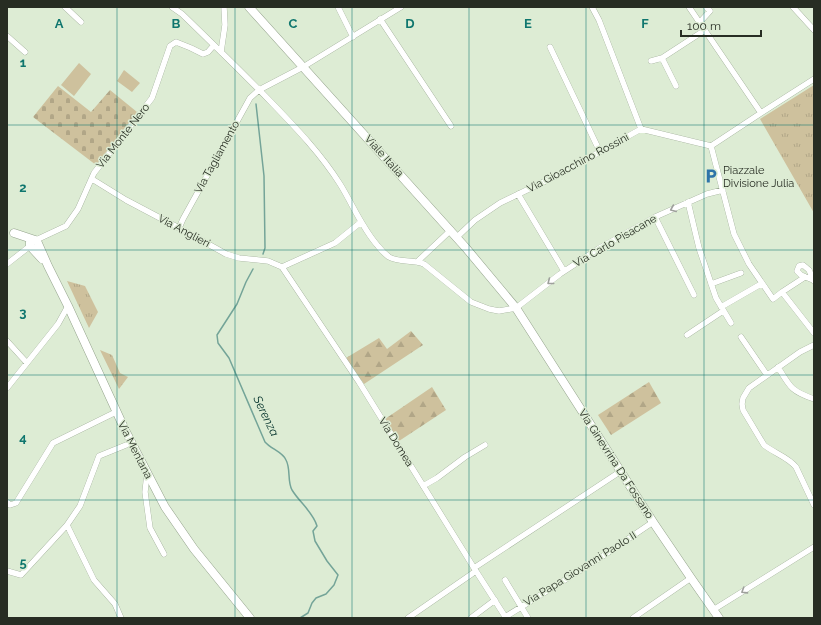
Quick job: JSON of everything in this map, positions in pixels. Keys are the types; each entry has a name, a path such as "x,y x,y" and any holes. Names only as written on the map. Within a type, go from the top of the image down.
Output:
{"street":[{"path":"65,7 81,22"},
{"path":"172,7 182,14 222,52 323,158 341,185 361,222 374,241 389,257 398,260 418,261 424,264 471,302 499,311 516,308"},
{"name":"Viale Italia","path":"249,7 454,234 516,308"},
{"path":"338,7 353,37"},
{"path":"259,90 303,67 401,7"},
{"path":"592,7 599,20 641,129"},
{"path":"689,7 761,112"},
{"path":"700,22 710,11 706,7"},
{"path":"793,7 814,30"},
{"path":"222,52 225,8"},
{"path":"380,19 451,126"},
{"path":"651,61 662,58 705,30"},
{"path":"7,36 24,52"},
{"name":"Via Monte Nero","path":"7,264 45,235 66,226 78,209 94,173 152,98 170,46 176,42 203,54 208,52 214,45"},
{"path":"550,47 600,152"},
{"path":"662,58 676,86"},
{"path":"805,277 773,299 762,284 748,264 734,234 711,146 761,112 814,80"},
{"name":"Via Tagliamento","path":"180,228 183,219 250,98 259,90"},
{"name":"Via Gioacchino Rossini","path":"418,261 454,234 500,203 558,175 641,129 711,146"},
{"name":"Via Anglieri","path":"92,179 126,200 226,254 239,258 268,260 282,267"},
{"name":"Via Carlo Pisacane","path":"516,308 598,249 655,217 707,194 723,190"},
{"path":"518,194 564,272"},
{"path":"688,202 699,248 711,284 716,298 731,323"},
{"path":"655,217 694,295"},
{"path":"282,267 335,243 361,222"},
{"path":"10,231 34,243"},
{"name":"Via Mentana","path":"34,243 48,266 68,306 116,412 164,507 194,549 250,618"},
{"path":"803,265 809,270 814,281 801,275 797,270 798,266 803,265"},
{"name":"Via Domea","path":"282,267 359,382 475,570 506,617"},
{"path":"711,284 741,273"},
{"path":"687,335 722,309 762,284"},
{"path":"782,292 814,333"},
{"path":"7,388 58,324 68,306"},
{"name":"Via Ginevrina Da Fossano","path":"516,308 653,522 719,618"},
{"path":"741,337 767,374"},
{"path":"7,341 26,363"},
{"path":"814,345 800,352 749,388 743,398 742,404 743,410 764,445 792,462 796,467 814,505"},
{"path":"778,367 789,386 800,394 814,399"},
{"path":"7,502 10,505 16,503 52,443 116,412"},
{"path":"7,571 21,575 67,525 80,506 99,456 131,443"},
{"path":"423,486 485,445"},
{"path":"408,618 475,570 621,472"},
{"path":"147,473 145,492 150,528 164,554"},
{"name":"Via Papa Giovanni Paolo II","path":"506,617 597,560 653,522"},
{"path":"67,525 94,580 116,604 121,618"},
{"path":"713,610 814,547"},
{"path":"633,618 691,578"},
{"path":"505,580 528,618"},
{"path":"471,618 494,600"}],"green space":[{"path":"79,63 91,74 74,96 61,85"},
{"path":"124,70 140,83 132,92 117,81"},
{"path":"814,85 814,213 760,119"},
{"path":"58,86 91,112 110,90 137,112 96,165 33,117"},
{"path":"67,281 85,286 98,312 89,328"},
{"path":"411,331 423,345 364,384 346,358 379,338 387,349"},
{"path":"100,350 112,355 120,373 128,377 119,389"},
{"path":"649,382 661,403 611,435 598,415"},
{"path":"432,387 446,410 399,441 385,419"}],"waterway":[{"name":"Serenza","path":"256,104 264,176 265,248 263,254"},
{"name":"Serenza","path":"253,269 237,304 217,335 218,343 229,358 265,442 286,460 292,490 313,516 317,526 313,531 315,541 327,561 338,575 334,585 326,594 316,598 308,613 300,618"}],"place":[{"name":"Piazzale Divisione Julia","path":"711,176"}]}
